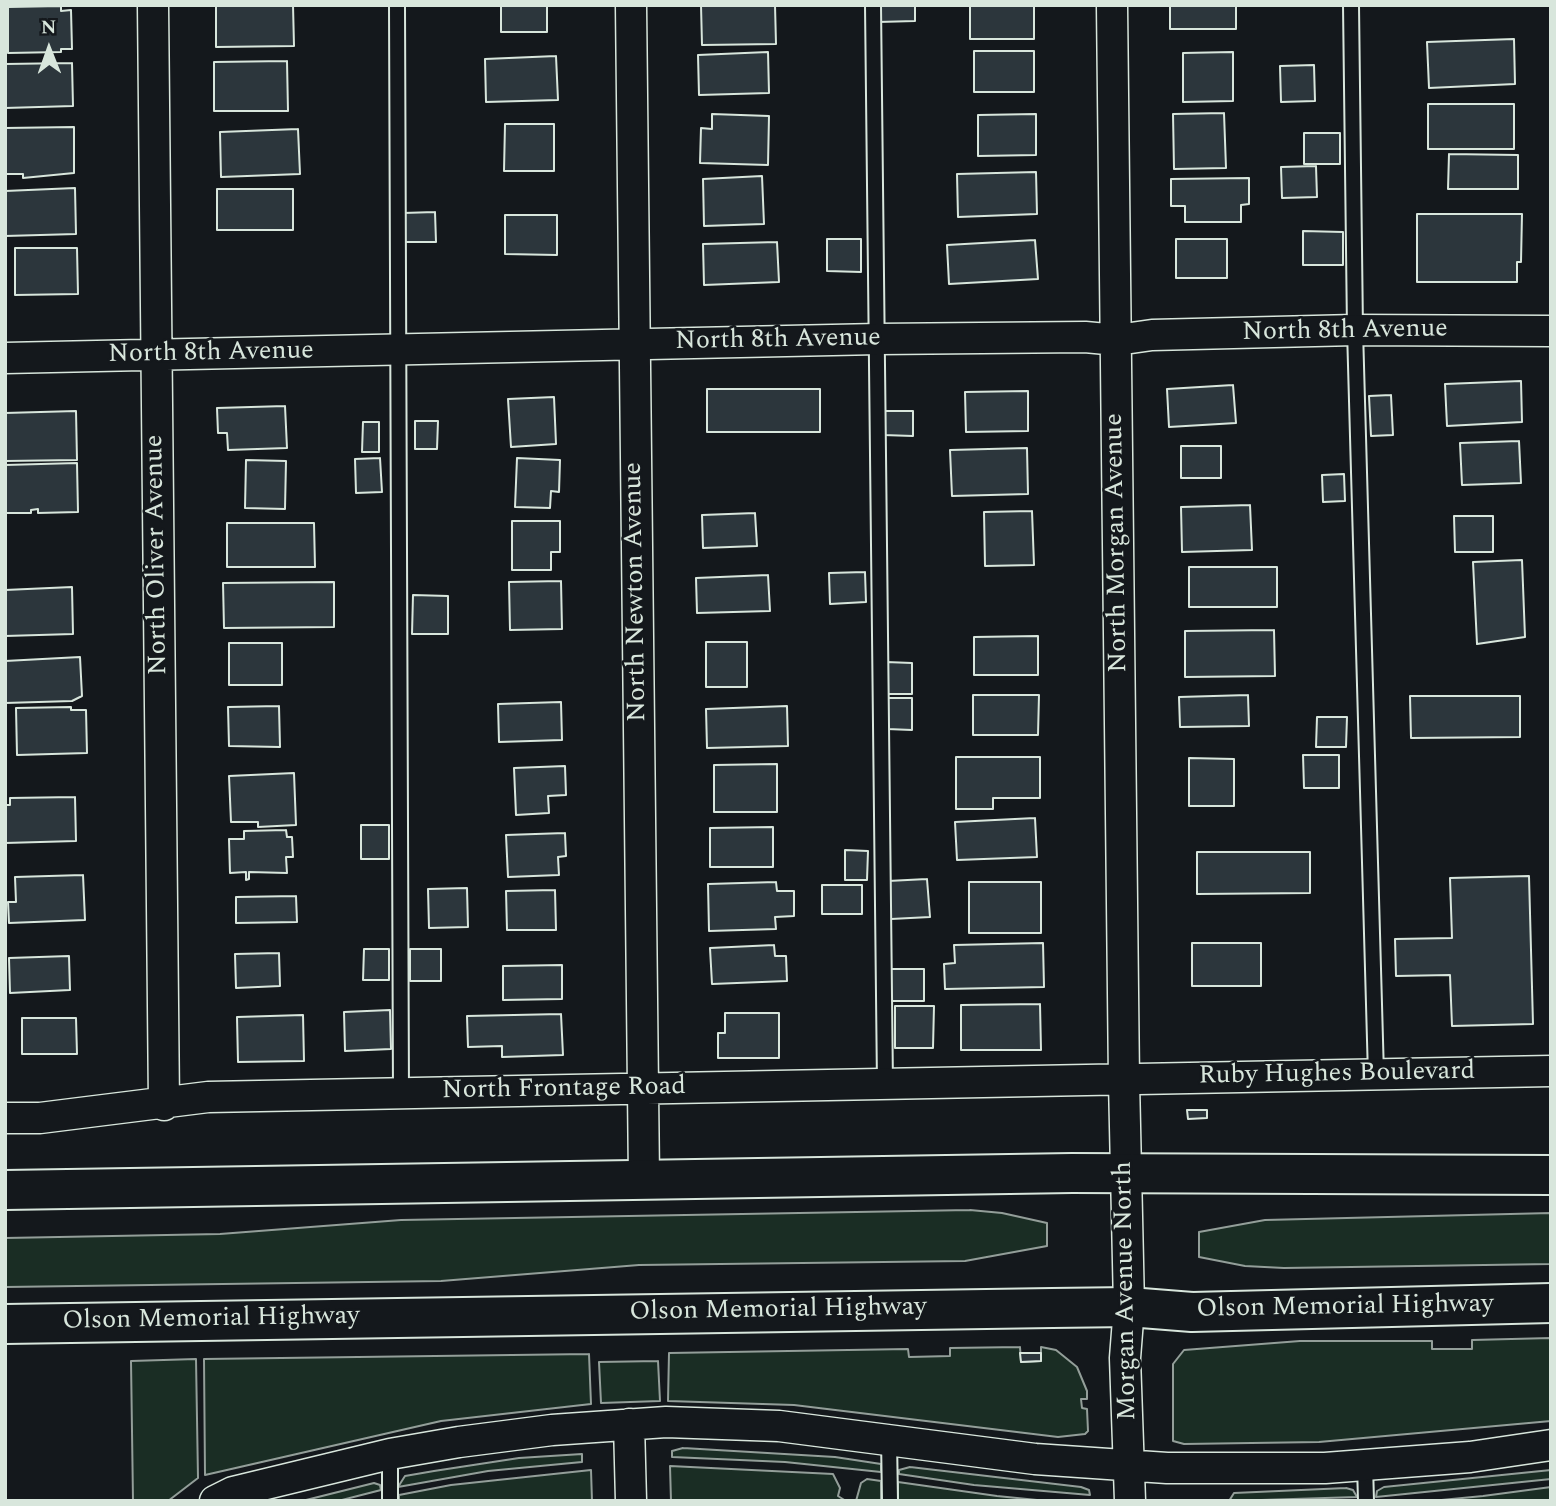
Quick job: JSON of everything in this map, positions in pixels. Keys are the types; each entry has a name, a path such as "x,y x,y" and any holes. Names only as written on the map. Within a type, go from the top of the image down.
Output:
{"main road":[{"path":"5,1190 1125,1174 1551,1175"},
{"name":"Olson Memorial Highway","path":"5,1324 1129,1307 1192,1311 1551,1303"}],"street":[{"name":"North Oliver Avenue","path":"153,5 164,1105"},
{"name":"North Newton Avenue","path":"631,5 644,1180"},
{"name":"North Morgan Avenue","path":"1112,5 1124,1081"},
{"name":"North 8th Avenue","path":"5,358 129,354 156,357 878,339 1085,337 1116,340 1152,335 1355,330 1551,331"},
{"name":"Ruby Hughes Boulevard","path":"1124,1081 1551,1071"},
{"name":"North Frontage Road","path":"5,1118 40,1118 164,1105 208,1097 884,1085 1089,1078 1124,1081"},
{"name":"Morgan Avenue North","path":"1124,1081 1129,1307 1125,1358 1130,1501"},
{"path":"215,1501 233,1492 390,1454 526,1433 666,1422 779,1426 1034,1458 1180,1468 1365,1465 1470,1457 1551,1445"},
{"path":"629,1424 631,1501"}],"lane":[{"path":"397,5 401,1093"},
{"path":"873,5 884,1085"},
{"path":"1351,5 1355,330 1376,1075"},
{"path":"889,1438 890,1501"},
{"path":"390,1454 390,1501"},
{"path":"1365,1465 1366,1501"}],"green space":[{"path":"970,1210 1002,1213 1047,1223 1047,1246 965,1261 639,1265 441,1281 5,1287 5,1238 220,1234 401,1220"},
{"path":"1551,1213 1551,1264 1284,1268 1245,1266 1199,1257 1199,1232 1265,1220"},
{"path":"1551,1338 1551,1421 1319,1442 1184,1444 1173,1441 1173,1364 1184,1350 1300,1341 1432,1341 1432,1349 1472,1349 1472,1340"},
{"path":"1020,1347 1021,1362 1041,1361 1041,1347 1056,1350 1077,1367 1087,1391 1087,1399 1081,1399 1082,1408 1087,1409 1088,1431 1085,1434 1058,1437 794,1405 668,1401 669,1353 908,1349 909,1357 950,1356 950,1348"},
{"path":"589,1354 591,1404 441,1421 205,1475 204,1359"},
{"path":"196,1359 198,1478 168,1501 133,1501 131,1361"},
{"path":"658,1361 660,1401 601,1403 599,1362"},
{"path":"683,1448 835,1457 881,1464 881,1472 785,1462 672,1457 672,1451"},
{"path":"582,1454 582,1462 488,1471 398,1487 405,1476 519,1458"},
{"path":"670,1466 833,1474 840,1488 838,1496 846,1501 671,1501"},
{"path":"910,1467 1081,1487 1089,1490 1090,1495 974,1485 899,1474 899,1470"},
{"path":"591,1470 592,1501 399,1501 399,1495 451,1485"},
{"path":"1551,1470 1551,1479 1376,1497 1377,1491 1384,1487"},
{"path":"867,1479 881,1481 881,1501 856,1501 861,1483"},
{"path":"898,1482 997,1496 1047,1501 898,1501"},
{"path":"374,1483 380,1485 381,1490 338,1501 302,1501"},
{"path":"1551,1487 1551,1501 1431,1501 1483,1496"},
{"path":"1346,1488 1353,1490 1357,1497 1229,1501 1234,1493"}],"building":[{"path":"216,5 293,5 294,46 216,47"},
{"path":"501,5 547,5 547,32 501,32"},
{"path":"701,5 775,5 776,44 702,45"},
{"path":"878,5 915,5 915,21 878,22"},
{"path":"970,5 1034,5 1034,39 970,39"},
{"path":"1170,5 1236,5 1236,29 1170,29"},
{"path":"61,6 61,11 71,10 72,49 61,49 61,52 8,53 8,7"},
{"path":"1514,39 1515,84 1429,88 1427,42"},
{"path":"974,51 1034,51 1034,92 974,92"},
{"path":"768,52 769,93 699,95 698,55"},
{"path":"1233,52 1233,101 1183,102 1183,53"},
{"path":"556,56 558,100 486,102 485,59"},
{"path":"287,61 288,111 214,111 214,62"},
{"path":"72,63 73,106 5,108 5,64"},
{"path":"1314,65 1315,101 1281,102 1280,66"},
{"path":"1428,104 1514,104 1514,149 1428,149"},
{"path":"1224,113 1226,168 1174,169 1173,114"},
{"path":"712,114 769,116 768,165 700,163 701,128 712,129"},
{"path":"1036,114 1036,155 978,156 978,115"},
{"path":"505,124 554,124 554,171 504,171"},
{"path":"74,127 74,173 23,178 23,174 5,174 5,128"},
{"path":"298,129 300,174 221,177 220,132"},
{"path":"1304,133 1340,133 1340,164 1304,164"},
{"path":"1449,154 1518,155 1518,189 1448,189"},
{"path":"1316,166 1317,197 1282,198 1281,167"},
{"path":"1036,172 1037,214 958,217 957,174"},
{"path":"762,176 764,224 704,226 703,179"},
{"path":"1249,178 1249,204 1241,205 1241,222 1185,222 1185,206 1171,206 1171,179"},
{"path":"75,188 76,234 5,236 5,191"},
{"path":"217,189 293,189 293,230 217,230"},
{"path":"435,212 436,242 404,242 403,213"},
{"path":"1417,214 1522,214 1521,262 1517,262 1517,282 1417,282"},
{"path":"505,215 557,215 557,255 505,254"},
{"path":"1303,231 1343,232 1343,265 1303,265"},
{"path":"827,239 861,239 861,272 827,271"},
{"path":"1176,239 1227,239 1227,278 1176,278"},
{"path":"1035,240 1038,279 949,284 947,245"},
{"path":"777,242 779,282 704,285 703,244"},
{"path":"15,248 77,248 78,294 15,295"},
{"path":"1521,381 1522,422 1447,426 1445,384"},
{"path":"1233,385 1236,423 1169,427 1167,389"},
{"path":"707,389 820,389 820,432 707,432"},
{"path":"1028,391 1028,431 966,432 965,392"},
{"path":"1391,395 1393,435 1371,436 1369,396"},
{"path":"554,397 556,444 511,447 508,399"},
{"path":"285,406 287,448 228,450 227,433 218,433 217,408"},
{"path":"76,411 77,460 5,461 5,413"},
{"path":"883,411 913,411 913,436 883,435"},
{"path":"415,421 438,421 437,449 415,449"},
{"path":"363,422 379,422 379,452 362,452"},
{"path":"1519,441 1521,483 1462,485 1460,443"},
{"path":"1181,446 1221,446 1221,478 1181,478"},
{"path":"1027,448 1028,494 952,496 950,450"},
{"path":"380,458 382,492 356,493 355,459"},
{"path":"517,458 560,460 559,492 551,491 550,508 515,507"},
{"path":"246,460 286,461 285,509 245,508"},
{"path":"77,463 78,512 38,513 38,509 31,510 31,513 5,513 5,465"},
{"path":"1344,474 1345,501 1323,502 1322,475"},
{"path":"1250,505 1252,550 1182,552 1181,507"},
{"path":"1032,511 1034,565 985,566 984,512"},
{"path":"755,513 757,546 703,548 702,515"},
{"path":"1454,516 1493,516 1493,552 1455,552"},
{"path":"512,521 560,521 560,552 551,552 551,570 512,570"},
{"path":"227,523 314,523 315,567 227,567"},
{"path":"1522,560 1525,637 1477,644 1473,562"},
{"path":"1189,567 1277,567 1277,607 1189,607"},
{"path":"865,572 866,602 830,604 829,573"},
{"path":"768,575 770,611 697,613 696,578"},
{"path":"561,581 562,629 510,630 509,582"},
{"path":"334,582 334,627 224,628 223,583"},
{"path":"72,587 73,634 5,636 5,590"},
{"path":"413,595 448,596 448,634 412,634"},
{"path":"1274,630 1275,676 1185,677 1185,631"},
{"path":"1038,636 1038,675 974,675 974,637"},
{"path":"706,642 747,642 747,687 706,687"},
{"path":"229,643 282,643 282,685 229,685"},
{"path":"80,657 82,696 72,701 5,703 5,661"},
{"path":"886,662 912,663 912,694 885,694"},
{"path":"973,695 1039,695 1038,735 973,735"},
{"path":"1248,695 1249,726 1180,727 1179,697"},
{"path":"1410,696 1520,696 1520,737 1411,738"},
{"path":"887,698 912,698 912,730 887,729"},
{"path":"561,702 562,740 499,742 498,704"},
{"path":"279,706 280,747 229,746 228,707"},
{"path":"787,706 788,746 707,748 706,709"},
{"path":"71,707 71,710 86,710 87,753 17,755 16,708"},
{"path":"1317,717 1347,717 1346,747 1316,747"},
{"path":"1303,755 1339,755 1339,788 1304,788"},
{"path":"956,757 1040,757 1040,798 993,798 993,809 956,809"},
{"path":"1189,758 1234,759 1234,806 1189,806"},
{"path":"777,764 777,812 714,812 714,765"},
{"path":"565,766 566,795 548,796 549,813 516,815 514,768"},
{"path":"294,773 296,825 258,827 258,822 231,822 229,776"},
{"path":"75,797 76,841 5,843 5,805 10,805 10,798"},
{"path":"1035,818 1037,857 957,860 955,822"},
{"path":"361,825 389,825 389,859 361,859"},
{"path":"773,827 773,867 710,867 710,828"},
{"path":"286,830 287,837 292,837 293,857 286,857 287,873 249,872 249,879 246,880 246,872 230,873 229,839 244,839 244,831"},
{"path":"565,833 566,856 558,857 559,875 508,877 506,835"},
{"path":"845,850 868,851 867,880 845,880"},
{"path":"1197,852 1310,852 1310,893 1197,894"},
{"path":"83,875 85,920 9,923 8,902 16,902 15,877"},
{"path":"1529,876 1533,1024 1452,1026 1450,975 1396,976 1395,939 1452,938 1450,878"},
{"path":"927,879 930,917 891,919 888,881"},
{"path":"776,882 777,891 794,891 794,916 775,917 776,929 709,931 708,884"},
{"path":"969,882 1041,882 1041,933 969,933"},
{"path":"822,885 862,885 862,914 822,914"},
{"path":"467,888 468,927 429,928 428,889"},
{"path":"555,890 556,930 507,930 506,891"},
{"path":"296,896 297,922 236,923 236,897"},
{"path":"1043,943 1044,987 945,989 944,964 955,963 954,945"},
{"path":"1192,943 1261,943 1261,986 1192,986"},
{"path":"774,945 775,956 786,956 787,981 712,984 710,948"},
{"path":"364,949 389,949 389,980 363,980"},
{"path":"410,949 441,949 441,981 410,981"},
{"path":"279,953 280,986 236,988 235,954"},
{"path":"69,956 70,990 10,993 9,958"},
{"path":"562,965 562,999 503,1000 503,966"},
{"path":"890,969 924,969 924,1001 890,1001"},
{"path":"1040,1004 1041,1050 961,1050 961,1005"},
{"path":"895,1006 934,1006 933,1048 895,1048"},
{"path":"390,1010 391,1049 345,1051 344,1012"},
{"path":"725,1013 779,1013 779,1058 718,1058 718,1033 725,1033"},
{"path":"561,1014 563,1055 502,1057 502,1046 468,1047 467,1016"},
{"path":"303,1015 304,1061 238,1062 237,1017"},
{"path":"22,1018 76,1018 77,1054 22,1054"},
{"path":"1187,1110 1207,1110 1207,1118 1188,1119"},
{"path":"1020,1353 1041,1353 1041,1361 1021,1362"}]}
